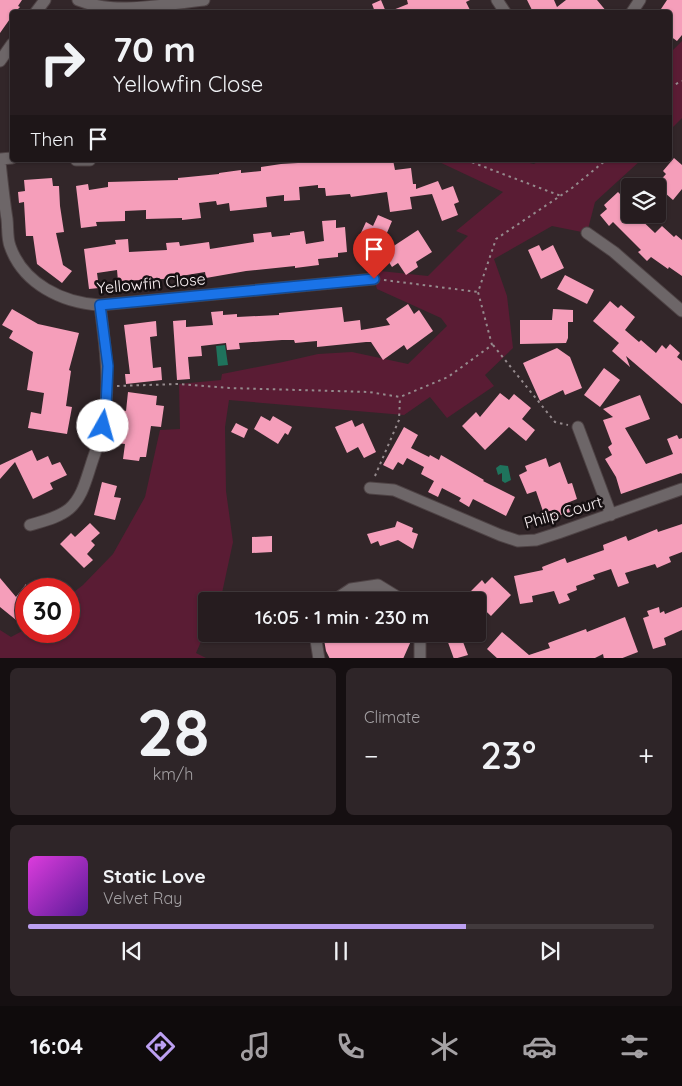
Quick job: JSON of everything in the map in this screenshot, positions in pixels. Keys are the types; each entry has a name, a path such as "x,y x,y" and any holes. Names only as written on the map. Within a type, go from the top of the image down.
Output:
{"street":[{"path":"78,0 106,8 127,8 204,0"},
{"path":"0,61 10,47"},
{"name":"Yellowfin Close","path":"0,160 10,244 20,264 37,283 49,292 65,299 82,304 100,305 374,279"},
{"path":"587,232 614,252 682,311"},
{"path":"30,525 56,517 69,508 79,497 85,484 103,426 107,387 108,366 100,305"},
{"path":"578,427 611,515"},
{"name":"Philp Court","path":"370,488 394,490 518,541 536,540 682,489"},
{"path":"348,592 378,585 389,592"},
{"path":"316,642 319,658"},
{"path":"420,642 420,658"}],"path":[{"path":"471,162 561,196"},
{"path":"578,427 555,422 492,345 478,292 496,240 561,196 604,162"},
{"path":"374,279 478,292"},
{"path":"107,387 179,384 229,388 369,392 400,397 448,377 492,345"},
{"path":"370,488 399,420 400,397"}],"shaded area":[{"path":"682,41 682,118 672,128 672,51"},
{"path":"439,162 525,162 534,164 537,162 639,162 595,202 587,233 552,226 494,259 507,296 513,348 485,375 494,386 447,418 430,397 404,415 229,400 225,427 226,491 233,542 222,592 198,592 198,642 201,642 196,653 206,658 0,658 0,630 11,637 15,635 15,643 80,643 80,587 113,554 145,497 160,430 180,429 179,384 221,380 222,374 318,354 352,352 408,364 447,326 441,318 377,289 374,279 380,271 428,276 468,236 456,231 503,192"},
{"path":"225,345 228,365 218,366 216,346"},
{"path":"500,465 508,466 511,480 505,483 502,481 502,473 498,475 496,468"}],"building":[{"path":"0,0 22,0 17,10 10,10 10,19 0,33"},
{"path":"381,0 385,10 374,10 372,4"},
{"path":"407,0 470,0 466,2 470,10 393,10 408,4"},
{"path":"527,0 554,0 557,7 566,0 597,0 605,10 532,10"},
{"path":"667,0 682,0 682,35 677,41 672,37 672,10 660,10"},
{"path":"674,158 682,165 682,189 673,200 666,194 666,178 662,178 666,174 663,171"},
{"path":"393,162 395,170 411,168 413,184 416,184 416,189 438,181 442,190 453,186 459,202 454,204 458,215 442,221 432,194 410,197 412,209 390,212 387,192 351,197 350,194 326,196 325,188 318,188 318,185 299,187 300,200 284,201 284,195 266,197 267,207 230,211 229,203 217,205 216,201 199,203 201,218 182,220 182,218 146,219 146,210 125,211 125,221 96,222 97,226 81,228 76,186 88,184 89,190 108,187 108,182 178,180 178,178 241,170 241,173 261,171 261,167 281,164"},
{"path":"52,178 53,186 59,186 64,232 56,233 63,265 72,271 62,283 37,264 33,236 26,236 24,202 19,203 18,192 25,191 24,180"},
{"path":"618,192 621,195 621,223 644,223 655,233 662,226 674,237 676,235 682,240 682,276 651,257 647,261 638,252 641,250 613,222 609,226 600,215 607,209 604,205"},
{"path":"378,215 392,221 378,254 366,249 364,253 354,248 366,222 373,226"},
{"path":"336,220 336,228 345,227 347,252 338,253 338,257 318,259 319,265 246,271 206,278 205,272 163,279 118,281 117,270 97,273 99,288 89,289 84,249 116,244 115,240 128,239 129,252 167,250 166,243 179,242 180,246 209,242 210,249 254,242 253,234 271,232 272,237 304,231 306,244 324,241 322,221"},
{"path":"418,230 432,252 416,262 418,267 406,275 398,263 392,267 383,253"},
{"path":"539,245 542,251 553,245 564,268 541,279 528,250"},
{"path":"565,275 594,290 587,304 557,289"},
{"path":"610,301 618,308 621,305 635,317 625,330 639,342 641,340 656,353 662,345 666,349 670,344 680,353 677,357 682,361 682,404 626,356 630,367 612,351 619,343 593,321"},
{"path":"408,304 414,314 419,310 433,331 407,350 404,345 383,360 371,342 317,347 317,341 295,343 294,340 282,340 239,343 240,349 227,350 226,343 201,346 202,356 188,357 190,379 177,380 173,321 186,320 186,327 213,325 211,312 223,311 223,315 237,314 237,317 279,315 279,313 342,307 344,322 360,320 361,330 390,325 386,319"},
{"path":"12,309 38,324 79,333 69,370 71,371 66,406 72,407 67,434 28,428 31,412 41,414 44,393 27,390 33,352 9,338 13,331 2,325"},
{"path":"553,309 573,310 573,322 568,322 568,338 566,343 520,344 520,320 552,320"},
{"path":"156,321 157,336 150,337 153,368 161,367 162,380 126,384 125,374 130,374 124,325"},
{"path":"557,348 570,357 582,388 565,395 563,390 540,401 523,363"},
{"path":"604,368 620,380 600,407 584,395"},
{"path":"128,392 157,396 156,405 164,406 161,427 151,426 146,457 140,457 139,461 123,459 125,444 117,443 122,410 126,411"},
{"path":"500,393 509,400 514,394 531,408 522,419 535,430 526,441 509,427 485,450 462,426 476,412 480,417"},
{"path":"640,395 650,419 625,428 646,464 673,454 667,439 677,435 679,439 682,438 682,474 621,494 616,477 605,459 612,455 608,447 612,444 603,420 613,417 603,409"},
{"path":"261,416 270,421 273,416 292,427 288,435 285,433 278,444 254,429"},
{"path":"352,420 355,427 363,423 376,452 364,458 358,447 347,453 335,427"},
{"path":"236,423 248,429 244,438 231,432"},
{"path":"404,427 418,435 411,448 439,460 441,455 483,481 515,497 506,516 473,499 469,507 459,501 461,498 442,488 438,497 428,492 434,481 421,474 424,467 407,458 403,465 398,462 393,470 383,465"},
{"path":"32,450 37,461 48,456 52,465 60,462 67,475 50,483 53,489 33,499 15,462 0,479 0,465"},
{"path":"546,458 549,467 560,462 568,484 572,483 577,499 567,503 570,512 546,520 536,491 527,494 519,475 527,471 525,466"},
{"path":"102,482 117,486 114,497 121,498 115,520 94,515"},
{"path":"397,521 413,528 412,532 418,534 413,549 398,540 380,546 378,541 371,544 367,534 395,527"},
{"path":"90,523 100,533 91,541 95,545 87,554 93,560 84,568 60,544 71,533 75,537"},
{"path":"682,524 682,552 669,557 671,562 657,568 655,564 625,573 629,583 618,587 611,569 593,575 595,579 576,586 577,590 567,594 570,600 559,604 554,591 532,596 533,602 520,604 514,576 543,570 542,567 565,558 567,563 604,550 603,545 626,536 628,541 657,529 658,532"},
{"path":"272,536 272,552 252,553 252,537"},
{"path":"492,577 511,595 491,616 486,611 486,592 470,592 482,580 485,584"},
{"path":"0,578 15,596 15,619 0,607"},
{"path":"659,607 660,613 664,611 665,614 682,607 682,630 664,638 666,645 653,649 643,618 649,616 647,611"},
{"path":"625,617 638,652 623,658 604,658 603,654 595,658 497,658 487,649 502,632 529,655 550,648 548,643 586,629 587,632"},
{"path":"324,642 411,642 403,658 330,658"},
{"path":"448,642 463,642 468,655 454,658"}],"route":[{"path":"103,426 108,366 100,305 374,279"}]}
